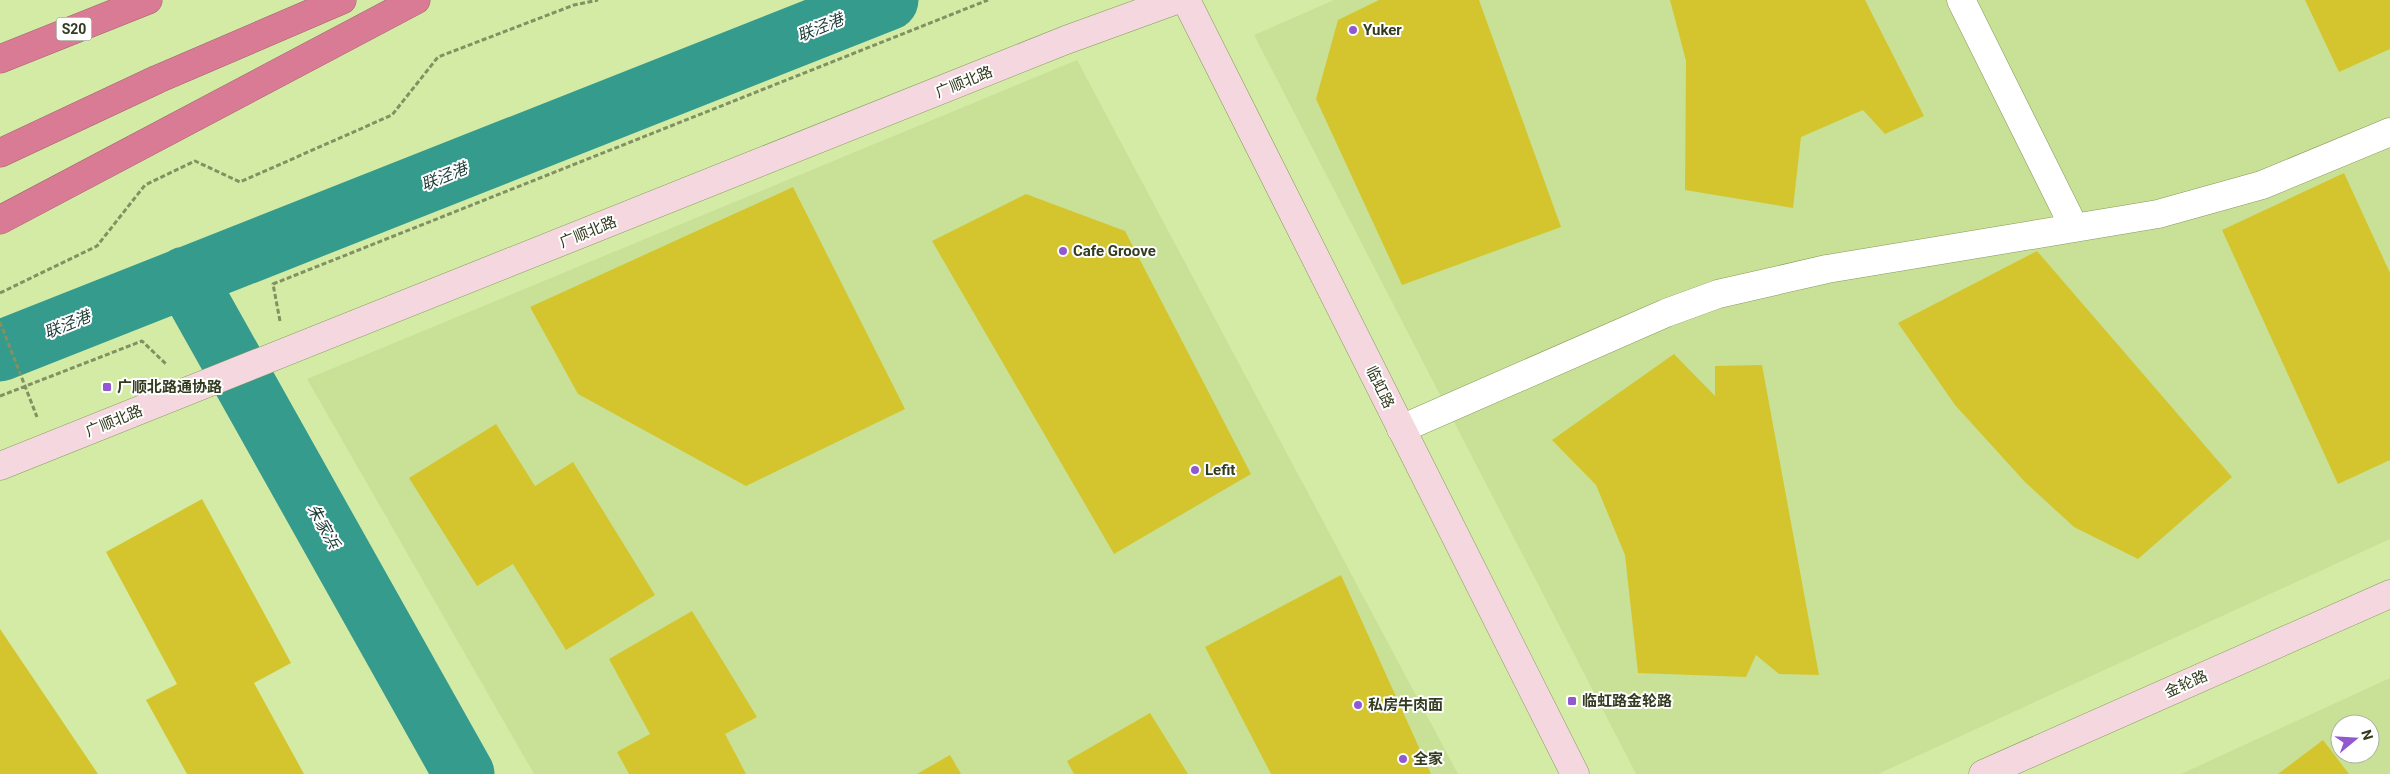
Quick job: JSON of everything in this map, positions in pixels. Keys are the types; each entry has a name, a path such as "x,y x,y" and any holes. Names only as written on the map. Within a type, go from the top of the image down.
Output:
{"highway":[{"name":"S20","path":"0,58 148,0"},
{"path":"0,153 158,79 342,0"},
{"path":"0,220 416,0"}],"street":[{"name":"广顺北路","path":"0,466 1066,40 1176,0"},
{"name":"临虹路","path":"1186,0 1575,774"},
{"path":"1961,0 2074,227"},
{"path":"1401,429 1666,313 1718,294 1828,269 2158,214 2262,185 2390,132"},
{"name":"金轮路","path":"1982,774 2390,594"}],"path":[{"path":"0,293 97,246 145,185 195,161 240,182 392,115 438,57 574,5 598,0"},
{"path":"286,353 273,284 988,0"},
{"path":"0,322 27,386"},
{"path":"0,396 142,341 193,390"}],"shaded area":[{"path":"1334,0 2390,0 2390,539 1878,774 1636,774 1254,35"},
{"path":"1077,60 1458,774 534,774 307,379"},
{"path":"2390,678 2390,774 2181,774"}],"building":[{"path":"1379,0 1479,0 1561,227 1402,285 1316,99 1338,20"},
{"path":"1670,0 1865,0 1924,116 1885,134 1863,110 1801,137 1793,208 1685,190 1686,61"},
{"path":"2305,0 2390,0 2390,49 2339,72"},
{"path":"2344,173 2390,273 2390,460 2338,484 2222,230"},
{"path":"793,187 905,409 746,486 578,394 530,307"},
{"path":"1026,194 1125,231 1251,474 1114,554 932,241"},
{"path":"2037,251 2232,477 2138,559 2074,527 2025,482 1955,405 1898,323"},
{"path":"1674,354 1715,396 1715,366 1762,365 1819,675 1779,674 1756,655 1746,677 1638,673 1625,555 1596,485 1552,440"},
{"path":"496,424 535,486 573,462 655,595 566,650 513,564 477,586 409,478"},
{"path":"202,499 291,663 254,683 304,774 187,774 146,700 177,684 106,552"},
{"path":"1341,575 1431,774 1271,774 1205,647"},
{"path":"692,611 757,717 725,734 746,774 629,774 617,752 650,734 609,659"},
{"path":"0,629 98,774 0,774"},
{"path":"1150,713 1188,774 1074,774 1067,761"},
{"path":"2323,740 2330,749 2330,764 2341,764 2349,774 2278,774"},
{"path":"950,755 961,774 917,774"}],"waterway":[{"name":"联泾港","path":"0,351 888,0"},
{"name":"朱家浜","path":"185,277 464,774"}],"place":[{"name":"Yuker","path":"1353,30"},
{"name":"Cafe Groove","path":"1063,251"},
{"name":"广顺北路通协路","path":"107,387"},
{"name":"Lefit","path":"1195,470"},
{"name":"临虹路金轮路","path":"1572,701"},
{"name":"私房牛肉面","path":"1358,705"},
{"name":"全家","path":"1403,759"}]}
